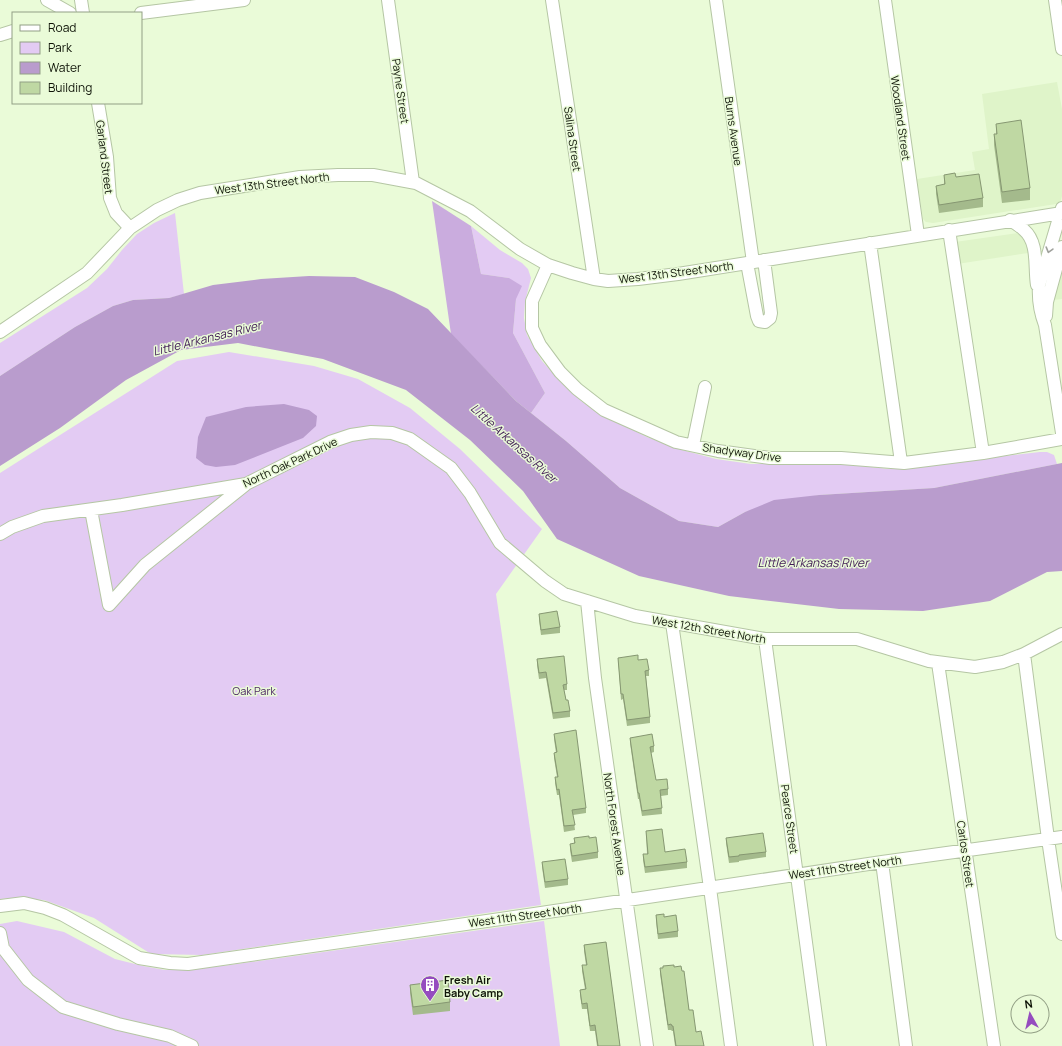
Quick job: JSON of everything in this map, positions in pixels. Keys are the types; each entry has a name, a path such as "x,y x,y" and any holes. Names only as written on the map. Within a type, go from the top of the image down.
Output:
{"street":[{"path":"47,0 68,12"},
{"path":"81,0 83,12"},
{"path":"142,14 241,0"},
{"name":"Payne Street","path":"388,0 413,182"},
{"name":"Salina Street","path":"552,0 594,279"},
{"name":"Burns Avenue","path":"716,0 755,262"},
{"name":"Woodland Street","path":"884,0 918,235"},
{"path":"1055,0 1062,49"},
{"path":"0,35 12,31"},
{"name":"Garland Street","path":"98,104 107,157 110,198 116,213 130,228"},
{"name":"West 13th Street North","path":"0,332 87,273 130,228 157,210 178,200 200,193 300,177 372,175 413,182 470,211 520,249 548,265 594,279 608,281 638,280 755,262 1061,211"},
{"path":"1038,297 1039,285 1061,211"},
{"path":"1010,220 1024,230 1031,238 1034,248 1038,297 1045,325 1062,433"},
{"path":"949,230 983,453"},
{"path":"870,243 901,462"},
{"path":"1045,325 1047,302 1057,280 1062,247"},
{"name":"Shadyway Drive","path":"548,265 532,301 532,328 540,346 560,372 577,389 604,410 676,442 718,451 770,458 842,458 901,462 983,453 1062,439"},
{"path":"693,446 705,387"},
{"name":"North Oak Park Drive","path":"0,534 12,527 43,516 90,510 246,484 337,439 371,432 392,433 410,439 451,468 470,493 500,543 521,562 564,594 587,601"},
{"path":"90,510 109,605 145,565 246,484"},
{"name":"West 12th Street North","path":"587,601 635,616 765,639 857,639 929,661 975,667 1003,662 1024,654 1062,634"},
{"name":"North Forest Avenue","path":"587,601 595,678 647,1046"},
{"path":"672,623 731,1046"},
{"name":"Pearce Street","path":"765,639 798,874 820,1046"},
{"path":"1024,654 1062,934"},
{"name":"Carlos Street","path":"938,663 994,1046"},
{"name":"West 11th Street North","path":"0,906 24,903 45,908 62,915 139,958 170,964 188,964 798,874 1062,837"},
{"path":"882,862 906,1046"},
{"path":"0,934 3,948 28,980 63,1007 118,1024 170,1036 192,1046"}],"shaded area":[{"path":"1057,82 1062,109 1061,200 1056,204 933,223 926,222 923,219 917,179 975,170 972,152 989,149 982,94"},
{"path":"432,201 471,226 481,274 509,278 522,286 516,299 513,333 545,393 531,413 516,401 451,334"},
{"path":"1018,233 1023,235 1026,240 1028,253 951,265 948,243"},
{"path":"1062,264 1062,299 1053,300"}],"green space":[{"path":"175,213 184,294 169,298 133,300 113,306 75,327 0,376 0,343 87,288 107,269 137,234 154,223"},
{"path":"471,226 500,250 522,263 528,269 531,278 525,302 524,318 527,335 542,361 581,401 600,414 647,437 682,450 716,459 751,464 845,464 888,469 1047,452 1054,455 1057,464 934,488 819,495 745,512 718,527 679,521 620,488 531,413 545,393 513,333 516,299 509,278 481,274"},
{"name":"Oak Park","path":"229,352 314,366 358,379 410,408 460,449 542,529 496,594 541,905 202,955 151,954 94,918 44,900 13,898 0,899 0,473 177,361"},
{"path":"17,921 64,932 115,959 165,970 187,970 544,921 560,1046 0,1046 0,924"}],"water":[{"name":"Little Arkansas River","path":"309,276 355,277 394,292 428,309 516,401 566,441 620,488 679,521 718,527 745,512 774,500 819,495 934,488 1062,463 1062,571 1047,572 990,601 923,611 839,609 729,596 639,576 557,539 523,491 470,440 406,390 323,359 238,343 181,350 126,380 60,428 0,466 0,376 75,327 113,306 133,300 169,298 213,285 261,279"},
{"path":"284,404 309,410 317,416 316,426 303,438 235,465 216,467 205,465 196,458 198,437 206,417 246,407"}],"building":[{"path":"1021,120 1030,188 1002,192 994,134 997,134 996,124"},
{"path":"955,173 956,177 979,174 983,198 939,205 936,186 945,184 944,175"},
{"path":"557,611 560,627 541,630 539,614"},
{"path":"638,655 638,660 647,659 649,670 645,671 650,717 627,720 623,694 621,694 618,658"},
{"path":"564,656 567,684 563,685 570,711 553,713 546,672 539,673 537,659"},
{"path":"576,730 586,808 572,810 575,825 564,826 559,789 557,790 555,777 558,777 554,753 557,752 554,734"},
{"path":"652,734 654,746 650,747 656,780 667,779 668,789 660,790 662,808 642,811 630,738"},
{"path":"662,829 665,852 685,849 687,862 645,867 643,854 648,854 646,831"},
{"path":"763,833 766,852 729,857 726,838"},
{"path":"589,836 589,838 596,837 598,852 572,856 570,844 575,843 574,838"},
{"path":"565,859 568,879 545,882 542,862"},
{"path":"664,914 664,917 676,915 678,931 658,934 656,915"},
{"path":"606,942 620,1046 598,1046 595,1025 590,1026 587,1003 582,1004 580,990 586,989 582,965 587,965 584,945"},
{"path":"674,965 674,967 681,966 682,971 684,971 689,1010 693,1010 696,1032 701,1031 704,1046 676,1046 673,1026 671,1024 668,1025 660,968 663,968 663,966"},
{"path":"448,980 450,1002 413,1007 410,985"}],"place":[{"name":"Fresh Air Baby Camp","path":"430,1002"}]}
